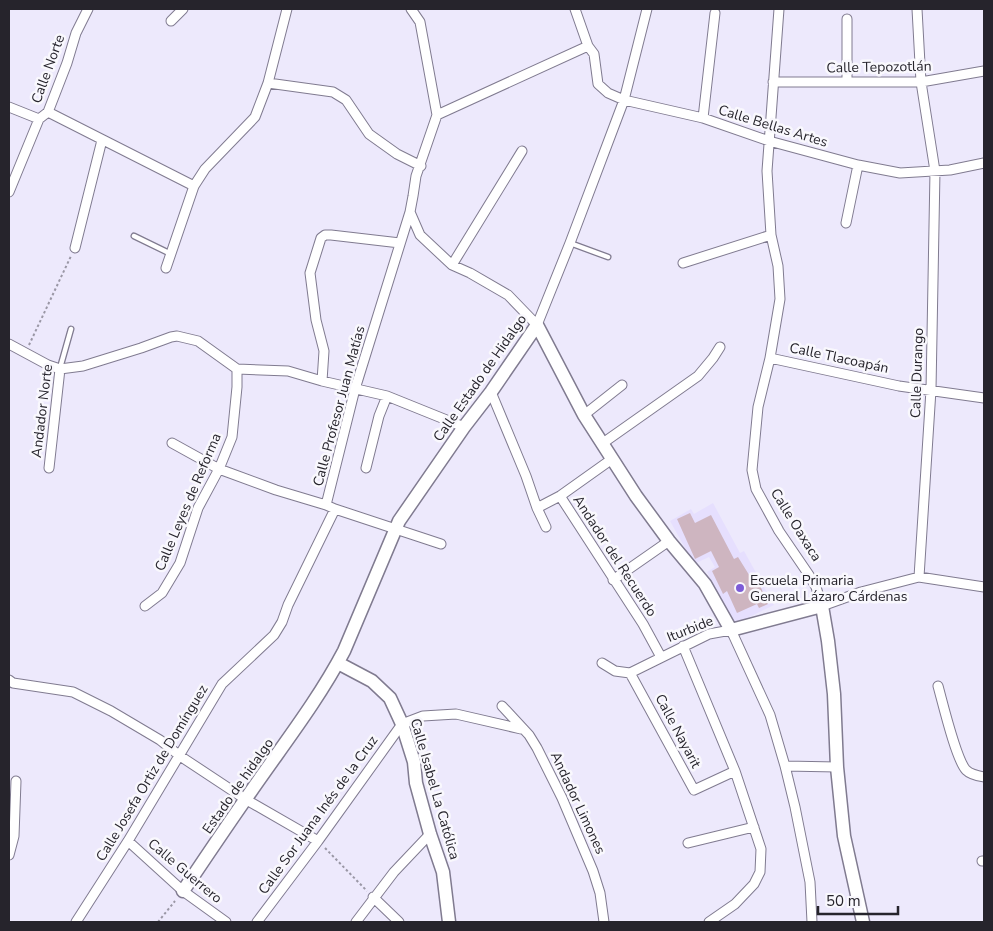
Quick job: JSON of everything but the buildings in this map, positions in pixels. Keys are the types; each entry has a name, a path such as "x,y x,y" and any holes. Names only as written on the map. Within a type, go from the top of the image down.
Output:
{"street":[{"name":"Calle Norte","path":"9,192 40,119 48,112 67,63 76,33 88,9"},
{"path":"171,21 183,9"},
{"path":"166,268 194,186 205,169 255,117 268,84 287,9"},
{"path":"268,84 333,92 346,100 368,134 397,154 421,166 437,115 420,22 411,9"},
{"path":"437,115 588,46 575,9"},
{"name":"Calle Estado de Hidalgo","path":"338,664 399,521 537,325 624,100 647,9"},
{"name":"Calle Oaxaca","path":"779,9 767,171 770,235 778,266 780,299 770,358 758,407 752,470 756,489 779,531 816,587 822,606 834,694 837,768 844,836 863,922"},
{"name":"Calle Durango","path":"917,9 921,82 935,170 932,390 919,577"},
{"path":"703,118 715,13"},
{"path":"847,19 847,82"},
{"name":"Calle Bellas Artes","path":"588,46 594,54 598,84 608,93 624,100 703,118 769,141 858,165 900,173 950,170 984,163"},
{"name":"Calle Tepozotlán","path":"773,82 921,82 984,71"},
{"path":"9,107 40,119"},
{"path":"48,112 194,186"},
{"path":"75,248 102,140"},
{"path":"452,265 522,151"},
{"path":"846,223 858,165"},
{"name":"Calle Profesor Juan Matías","path":"396,528 354,517 326,505 356,389 410,212 416,176 421,166"},
{"path":"410,212 420,235 452,265 508,295 537,325 584,415 612,459 669,541 705,584 731,630 770,714 795,807 810,882 812,922"},
{"path":"322,381 324,351 316,320 310,273 321,238 331,234 400,243"},
{"path":"683,263 770,235"},
{"path":"9,344 48,365 60,369 83,366 141,348 171,336 198,340 237,369 288,371 387,396 464,427"},
{"path":"603,443 698,376 714,358 720,347"},
{"name":"Calle Tlacoapán","path":"770,358 899,386 984,398"},
{"name":"Andador Norte","path":"48,468 60,369"},
{"name":"Calle Leyes de Reforma","path":"145,606 162,593 180,563 198,508 219,469 232,437 238,387 237,369"},
{"path":"584,415 622,385"},
{"path":"490,392 546,527"},
{"path":"366,468 379,416 387,396"},
{"path":"172,443 219,469 276,490 326,505"},
{"path":"537,508 560,496 612,459"},
{"name":"Andador del Recuerdo","path":"560,496 643,624 661,657"},
{"name":"Calle Josefa Ortiz de Domínguez","path":"76,922 128,841 222,684 274,635 282,622 288,605 335,509"},
{"path":"396,528 441,544"},
{"path":"613,580 669,541"},
{"path":"822,606 861,592 919,577 984,587"},
{"name":"Iturbide","path":"630,673 709,634 822,606"},
{"path":"683,646 735,771 761,849 760,872 754,884 735,904 709,922"},
{"path":"602,663 615,671 630,673"},
{"name":"Calle Isabel La Católica","path":"338,664 372,681 390,698 402,724 414,762 416,783 430,834 443,872 449,922"},
{"name":"Estado de hidalgo","path":"183,891 245,799 306,715 338,664"},
{"name":"Calle Nayarit","path":"630,673 694,790 735,771"},
{"path":"9,680 13,683 73,692 111,711 160,740 180,756 245,799 318,841"},
{"path":"938,686 959,758 966,770 980,776"},
{"name":"Andador Limones","path":"502,706 529,735 537,748 583,844 600,893 604,922"},
{"path":"402,724 423,716 456,714 522,729"},
{"name":"Calle Sor Juana Inés de la Cruz","path":"257,922 402,724"},
{"path":"785,766 837,768"},
{"path":"9,855 14,836 16,781"},
{"path":"688,843 754,827"},
{"path":"356,922 394,872 430,834"},
{"name":"Calle Guerrero","path":"128,841 183,891 226,922"},
{"path":"373,898 399,922"}],"lane":[{"path":"134,236 171,254"},
{"path":"570,243 608,257"},
{"name":"Andador Norte","path":"60,369 71,329"}],"path":[{"path":"26,353 54,289 75,248"},
{"path":"318,841 373,898"},
{"path":"158,922 183,891"}],"shaded area":[{"path":"713,503 740,553 744,551 774,605 735,624 707,572 715,567 709,557 694,564 670,521 691,509 694,514"}],"place":[{"name":"Escuela Primaria General Lázaro Cárdenas","path":"740,588"}]}
